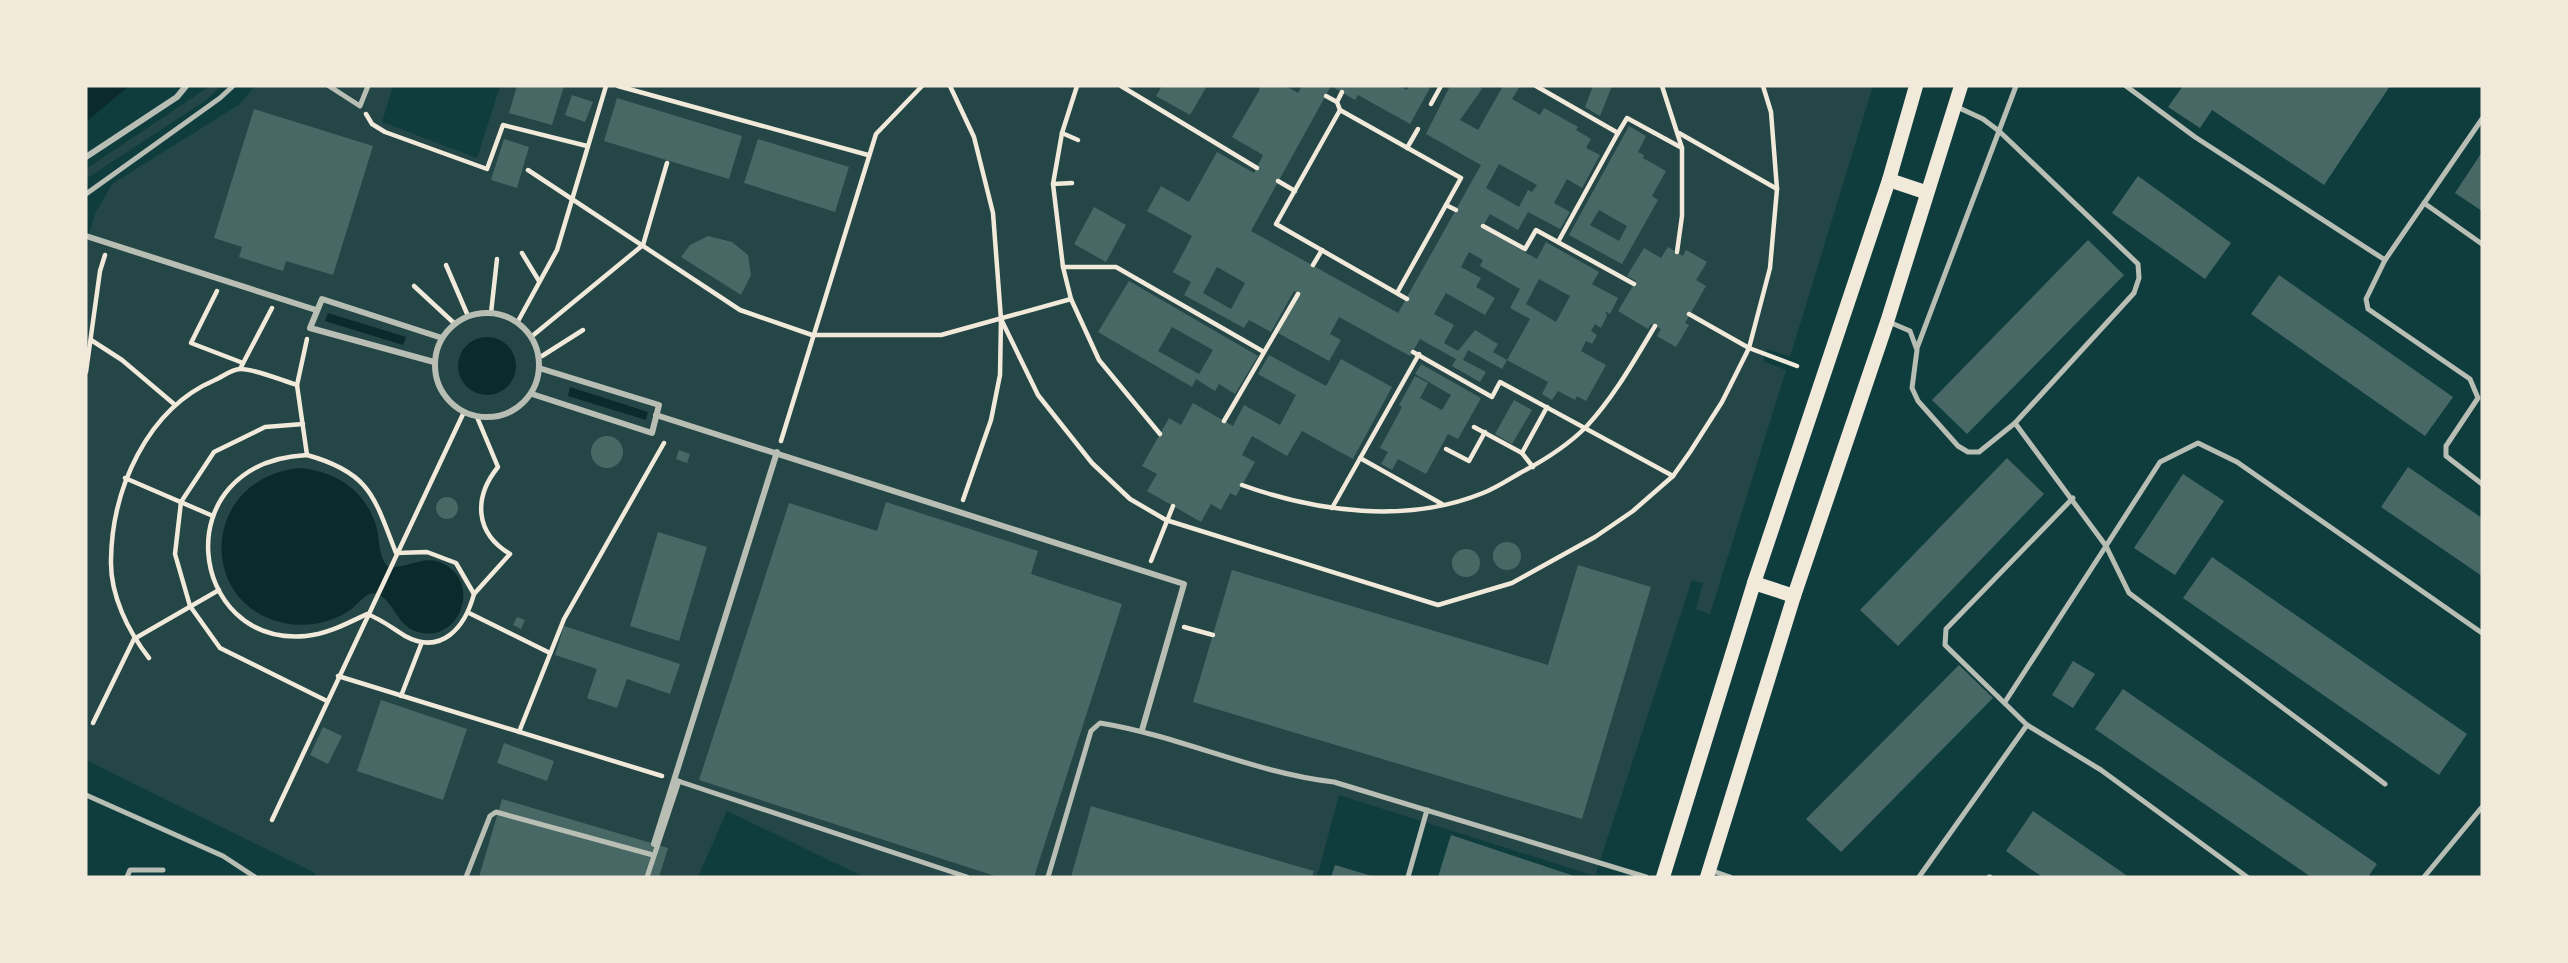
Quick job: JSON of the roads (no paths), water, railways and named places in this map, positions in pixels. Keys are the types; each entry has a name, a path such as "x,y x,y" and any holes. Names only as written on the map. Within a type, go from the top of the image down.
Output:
{"main road":[{"path":"1663,877 1754,583 1889,180 1916,86"},
{"path":"1708,873 1794,596 1887,322 1925,192 1961,86"},
{"path":"1889,180 1925,192"},
{"path":"1754,583 1794,596"}],"street":[{"path":"86,157 177,97 186,86"},
{"path":"86,236 316,310"},
{"path":"434,362 310,328 322,299 442,338"},
{"path":"491,313 517,323 531,337 539,358 532,394 520,407 505,415 477,417 464,412 443,395 436,379 434,362 442,338 454,324 468,316 491,313"},
{"path":"532,394 652,433 659,405 539,368"},
{"path":"656,415 1184,583 1142,730"},
{"path":"654,844 677,781 777,452"}],"lane":[{"path":"177,97 179,86"},
{"path":"86,194 220,99 233,86"},
{"path":"328,86 360,106 368,86"},
{"path":"1955,106 1983,119 1999,131 2138,264 2139,278 2134,293 2015,423 1979,452 1968,452 1958,446 1919,401 1912,388 1917,350 1999,131 2016,86"},
{"path":"2126,86 2195,137 2385,260"},
{"path":"2482,119 2385,260 2366,299 2368,309 2470,379 2476,388 2477,398 2446,446 2446,456 2482,484"},
{"path":"2424,203 2482,244"},
{"path":"1887,322 1910,331 1917,350"},
{"path":"2015,423 2073,498 2105,545 2129,593 2385,784"},
{"path":"2005,702 2160,462 2198,443 2237,462 2482,633"},
{"path":"2073,498 1946,629 1945,645 2027,725 2101,770 2248,877"},
{"path":"1048,877 1091,731 1100,723 1142,730 1296,778 1334,782 1646,877"},
{"path":"1919,877 2027,725"},
{"path":"647,877 677,781 967,877"},
{"path":"86,795 223,856 255,877"},
{"path":"2424,877 2482,807"},
{"path":"1408,877 1427,810"},
{"path":"466,877 489,816 496,812 653,855"},
{"path":"127,877 130,870 163,870"},
{"path":"1708,873 1730,877"}]}
